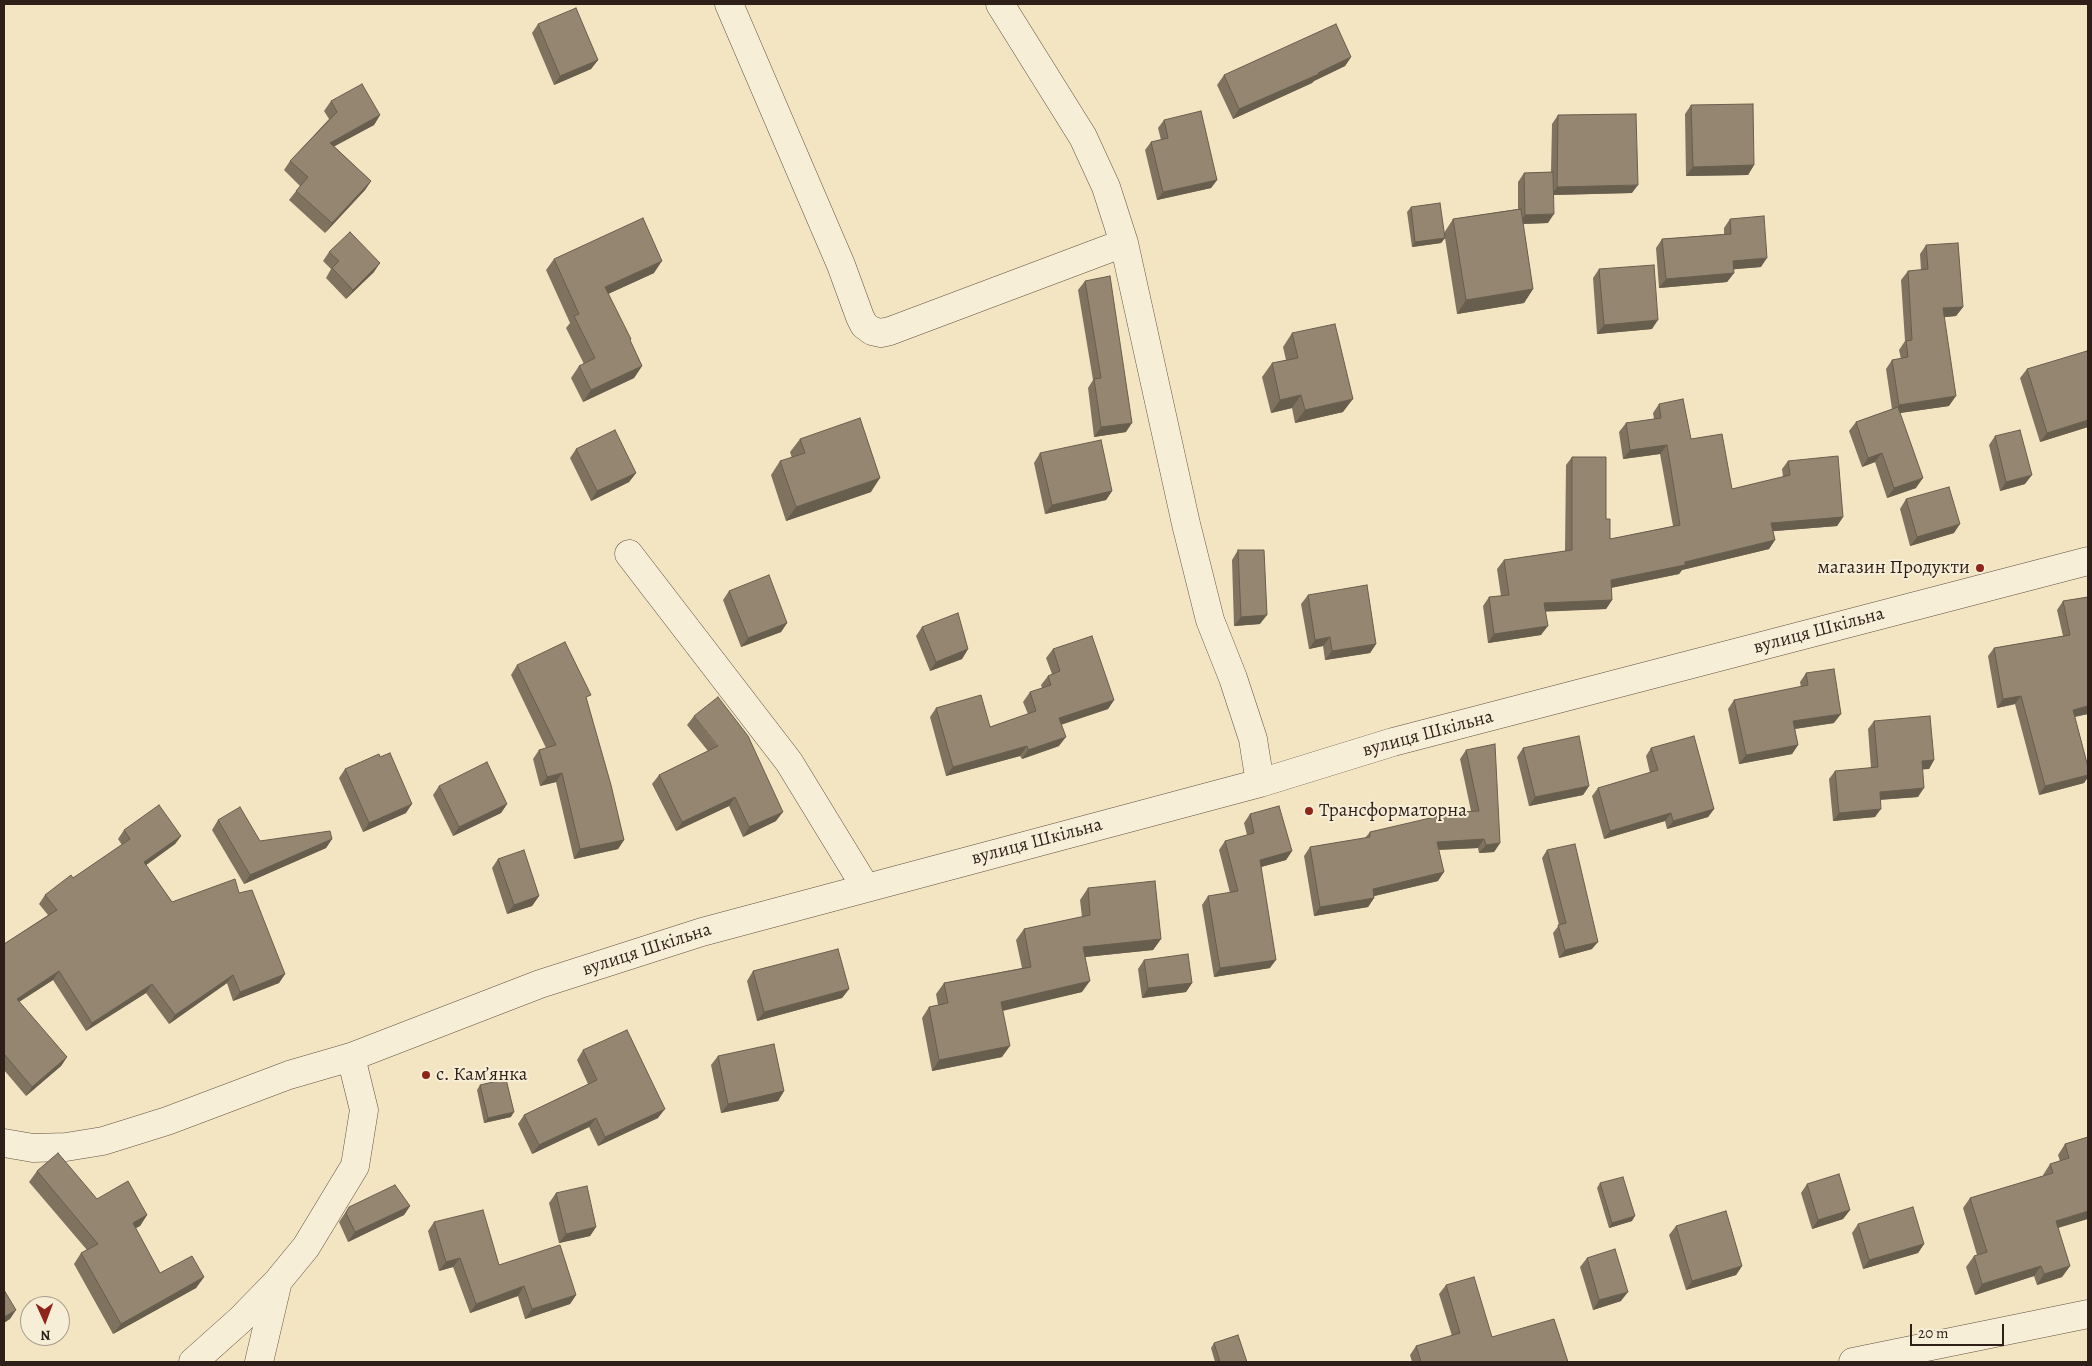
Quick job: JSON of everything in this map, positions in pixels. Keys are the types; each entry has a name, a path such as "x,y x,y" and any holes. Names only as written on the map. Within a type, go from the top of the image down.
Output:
{"street":[{"path":"729,4 841,265 860,317 864,325 872,330 881,333 890,331 1124,243"},
{"path":"1000,4 1083,137 1106,187 1124,243 1186,524 1208,611 1253,739 1260,782"},
{"path":"629,554 789,762 866,888"},
{"name":"вулиця Шкільна","path":"4,1143 33,1148 66,1147 103,1141 167,1121 289,1075 351,1057 540,984 702,932 1260,782 1393,742 2088,561"},
{"path":"193,1362 240,1320 278,1281 306,1247 355,1166 364,1110 351,1057"},
{"path":"259,1362 278,1281"},
{"path":"1853,1362 2088,1314"}],"building":[{"path":"576,8 598,60 560,76 538,24"},
{"path":"1336,24 1351,57 1319,74 1239,109 1224,75"},
{"path":"362,84 380,115 330,143 371,181 332,223 296,191 308,177 290,161 337,112 331,101"},
{"path":"1753,104 1754,165 1693,167 1691,105"},
{"path":"1201,111 1217,180 1163,192 1151,142 1168,138 1164,120"},
{"path":"1636,114 1638,185 1557,187 1558,115"},
{"path":"1553,172 1554,214 1525,215 1524,173"},
{"path":"1440,203 1445,238 1415,242 1411,207"},
{"path":"1521,209 1533,289 1466,300 1453,219"},
{"path":"1764,216 1767,258 1733,261 1734,273 1666,279 1662,239 1731,234 1730,219"},
{"path":"643,218 662,261 605,287 642,366 591,390 579,366 595,358 574,316 579,314 554,259"},
{"path":"350,232 380,263 353,290 332,268 339,261 329,252"},
{"path":"1958,243 1963,307 1943,308 1956,396 1899,405 1892,360 1908,357 1906,341 1912,340 1908,271 1928,269 1926,245"},
{"path":"1654,265 1658,320 1604,325 1599,269"},
{"path":"1110,276 1132,423 1101,427 1094,379 1101,378 1085,281"},
{"path":"1335,324 1353,399 1305,410 1301,395 1280,400 1272,363 1298,358 1292,333"},
{"path":"2087,351 2088,420 2047,433 2027,369"},
{"path":"1683,399 1691,439 1722,434 1732,489 1790,475 1788,461 1838,456 1843,517 1771,523 1775,540 1685,562 1685,565 1611,580 1612,600 1544,603 1548,626 1494,634 1489,597 1509,595 1504,560 1572,550 1572,457 1606,457 1606,519 1610,519 1610,539 1680,525 1667,445 1630,450 1626,423 1661,418 1659,404"},
{"path":"1898,407 1923,478 1894,488 1882,453 1868,458 1856,422"},
{"path":"860,418 880,478 796,507 780,461 805,453 800,439"},
{"path":"615,430 636,473 597,491 576,449"},
{"path":"2020,430 2032,475 2006,482 1995,436"},
{"path":"1101,440 1112,491 1052,505 1040,453"},
{"path":"1949,487 1960,524 1917,537 1906,499"},
{"path":"1238,550 1264,550 1267,615 1241,617"},
{"path":"769,575 787,623 748,638 729,591"},
{"path":"1367,585 1376,644 1332,651 1330,637 1315,640 1308,595"},
{"path":"2088,597 2088,706 2073,710 2088,767 2088,775 2045,786 2021,696 2003,699 1994,648 2070,635 2063,601"},
{"path":"958,613 968,649 936,662 922,627"},
{"path":"1092,636 1114,700 1059,718 1066,737 1028,750 1027,746 953,767 936,708 981,695 990,727 1036,711 1030,692 1051,685 1048,676 1060,671 1053,649"},
{"path":"565,642 591,695 586,697 611,785 624,840 580,849 562,773 547,777 539,750 556,745 517,665"},
{"path":"1834,669 1841,714 1793,721 1798,745 1746,755 1734,700 1808,685 1806,673"},
{"path":"718,697 748,736 783,812 749,827 735,797 682,822 659,775 718,746 694,716"},
{"path":"1930,716 1934,760 1922,761 1924,788 1880,792 1881,809 1839,813 1835,771 1878,767 1874,721"},
{"path":"1579,736 1589,786 1535,797 1523,748"},
{"path":"1694,736 1714,809 1673,821 1671,813 1610,831 1598,788 1658,770 1651,748"},
{"path":"1495,744 1500,843 1486,845 1484,839 1437,842 1444,872 1373,889 1374,898 1320,907 1310,847 1370,837 1370,832 1456,812 1479,811 1466,750"},
{"path":"390,753 412,804 369,823 345,769 379,754 380,757"},
{"path":"487,762 507,804 459,827 439,786"},
{"path":"159,805 181,836 144,862 172,902 235,879 239,893 252,890 285,974 240,992 233,975 175,1015 152,984 92,1023 59,971 17,999 67,1057 32,1087 4,1054 4,944 57,910 45,895 71,875 73,878 130,839 124,830"},
{"path":"1279,806 1292,851 1260,860 1276,960 1220,968 1208,896 1238,891 1225,841 1254,833 1250,814"},
{"path":"240,807 260,841 330,831 332,839 250,875 218,820"},
{"path":"1575,844 1598,942 1565,950 1558,925 1566,923 1547,850"},
{"path":"524,850 539,896 514,905 498,859"},
{"path":"1155,881 1161,939 1083,947 1090,981 1001,1002 1010,1046 939,1060 929,1007 948,1003 944,983 1031,967 1024,929 1090,915 1088,888"},
{"path":"838,949 849,989 764,1012 753,971"},
{"path":"1188,954 1192,983 1148,988 1144,960"},
{"path":"627,1030 665,1109 605,1137 596,1118 539,1145 524,1115 597,1080 583,1050"},
{"path":"774,1044 784,1091 728,1104 718,1056"},
{"path":"506,1079 514,1112 488,1118 480,1085"},
{"path":"2088,1137 2088,1211 2056,1221 2070,1266 2044,1274 2041,1266 1982,1284 1974,1256 1987,1252 1970,1198 2053,1173 2050,1164 2069,1158 2065,1144"},
{"path":"58,1153 97,1199 128,1181 147,1215 133,1223 160,1273 192,1256 204,1277 121,1324 81,1253 98,1244 37,1171"},
{"path":"1839,1174 1850,1210 1818,1220 1807,1184"},
{"path":"1623,1177 1635,1216 1612,1223 1600,1183"},
{"path":"395,1185 410,1206 355,1232 346,1213 349,1207"},
{"path":"587,1186 596,1227 566,1234 556,1193"},
{"path":"1913,1207 1924,1244 1869,1260 1858,1224"},
{"path":"483,1210 499,1265 560,1245 576,1295 532,1309 524,1286 476,1304 460,1258 446,1262 434,1222"},
{"path":"1726,1211 1742,1266 1692,1281 1676,1226"},
{"path":"1615,1249 1628,1292 1599,1300 1587,1258"},
{"path":"1474,1277 1492,1337 1554,1319 1568,1362 1421,1362 1416,1346 1460,1333 1446,1285"},
{"path":"4,1290 16,1310 4,1317"},
{"path":"1238,1335 1247,1362 1220,1362 1214,1343"}],"place":[{"name":"магазин Продукти","path":"1980,568"},
{"name":"Трансформаторна","path":"1309,811"},
{"name":"с. Кам’янка","path":"426,1075"}]}
